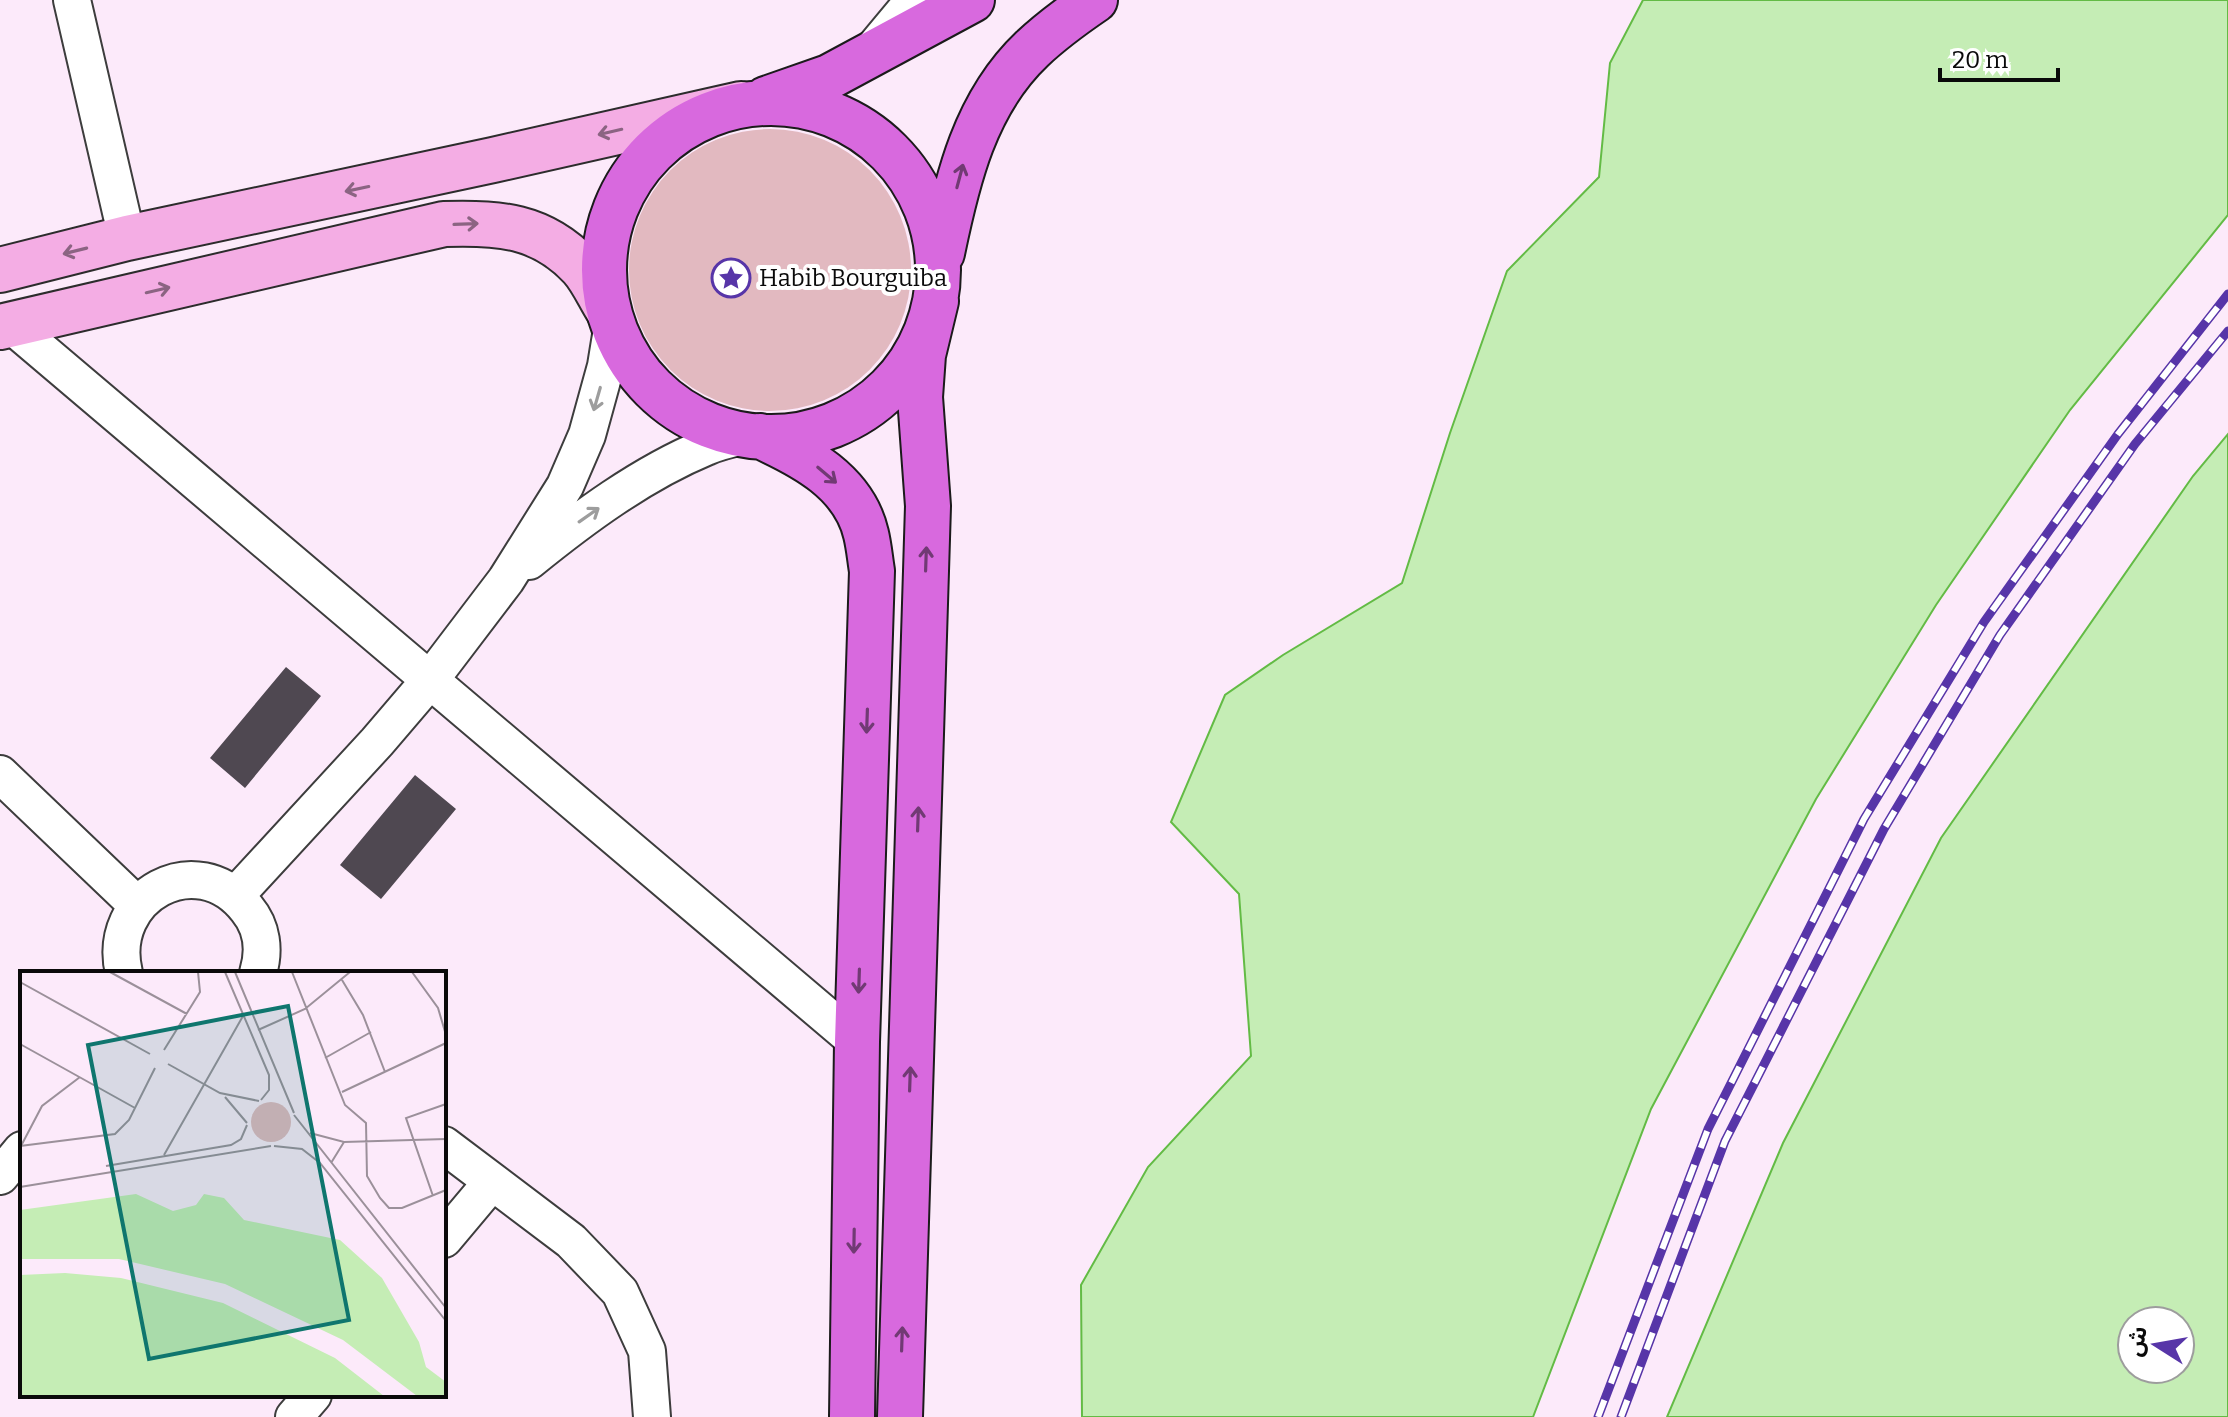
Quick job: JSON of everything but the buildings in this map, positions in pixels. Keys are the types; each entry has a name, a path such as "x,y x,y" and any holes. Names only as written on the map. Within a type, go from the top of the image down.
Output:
{"highway":[{"path":"747,104 796,103 847,119 891,151 922,195 938,247 936,290 916,355 879,399 831,427 775,439 719,431 669,404 630,362 610,316 604,253 618,201 648,155 690,122 829,77 972,0"},
{"path":"900,1417 928,506 920,397 923,355 952,202 966,152 994,95 1030,50 1095,0"},
{"path":"754,436 793,451 822,470 849,495 866,531 872,571 857,1042 852,1417"}],"main road":[{"path":"0,270 127,238 747,104"},
{"path":"5,326 444,224 483,223 522,229 553,241 583,269 610,316"}],"street":[{"path":"72,0 127,238"},
{"path":"869,55 914,0"},
{"path":"236,895 377,742 430,680 506,580 565,486 587,435 606,366 610,316"},
{"path":"5,326 430,680 857,1042"},
{"path":"506,580 562,534 621,493 708,446 754,436"},
{"path":"0,774 137,905"},
{"path":"124,971 120,953 124,926 137,905 157,888 181,880 214,883 236,895 255,919 262,943 258,971"},
{"path":"446,1147 571,1241 620,1292 647,1351 652,1417"},
{"path":"0,1176 20,1152"},
{"path":"446,1237 491,1183"},
{"path":"294,1417 311,1397"}],"shaded area":[{"path":"1643,0 2228,0 2228,215 2070,410 1936,605 1816,799 1651,1109 1533,1417 1082,1417 1081,1285 1148,1167 1251,1056 1239,894 1171,822 1225,695 1283,655 1402,583 1507,271 1599,177 1610,63"},
{"path":"770,129 797,132 824,140 859,161 879,181 905,229 911,270 908,297 900,324 879,359 859,379 811,405 770,411 743,408 716,400 681,379 661,359 635,311 629,270 632,243 640,216 661,181 681,161 729,135"},
{"path":"2228,434 2228,1417 1667,1417 1783,1143 1941,838 2193,476"}],"railway":[{"path":"1598,1417 1708,1129 1864,819 1984,622 2118,434 2228,294"},
{"path":"1621,1417 1725,1141 1884,829 2000,635 2135,444 2228,331"}],"place":[{"name":"Habib Bourguiba","path":"731,278"}]}
